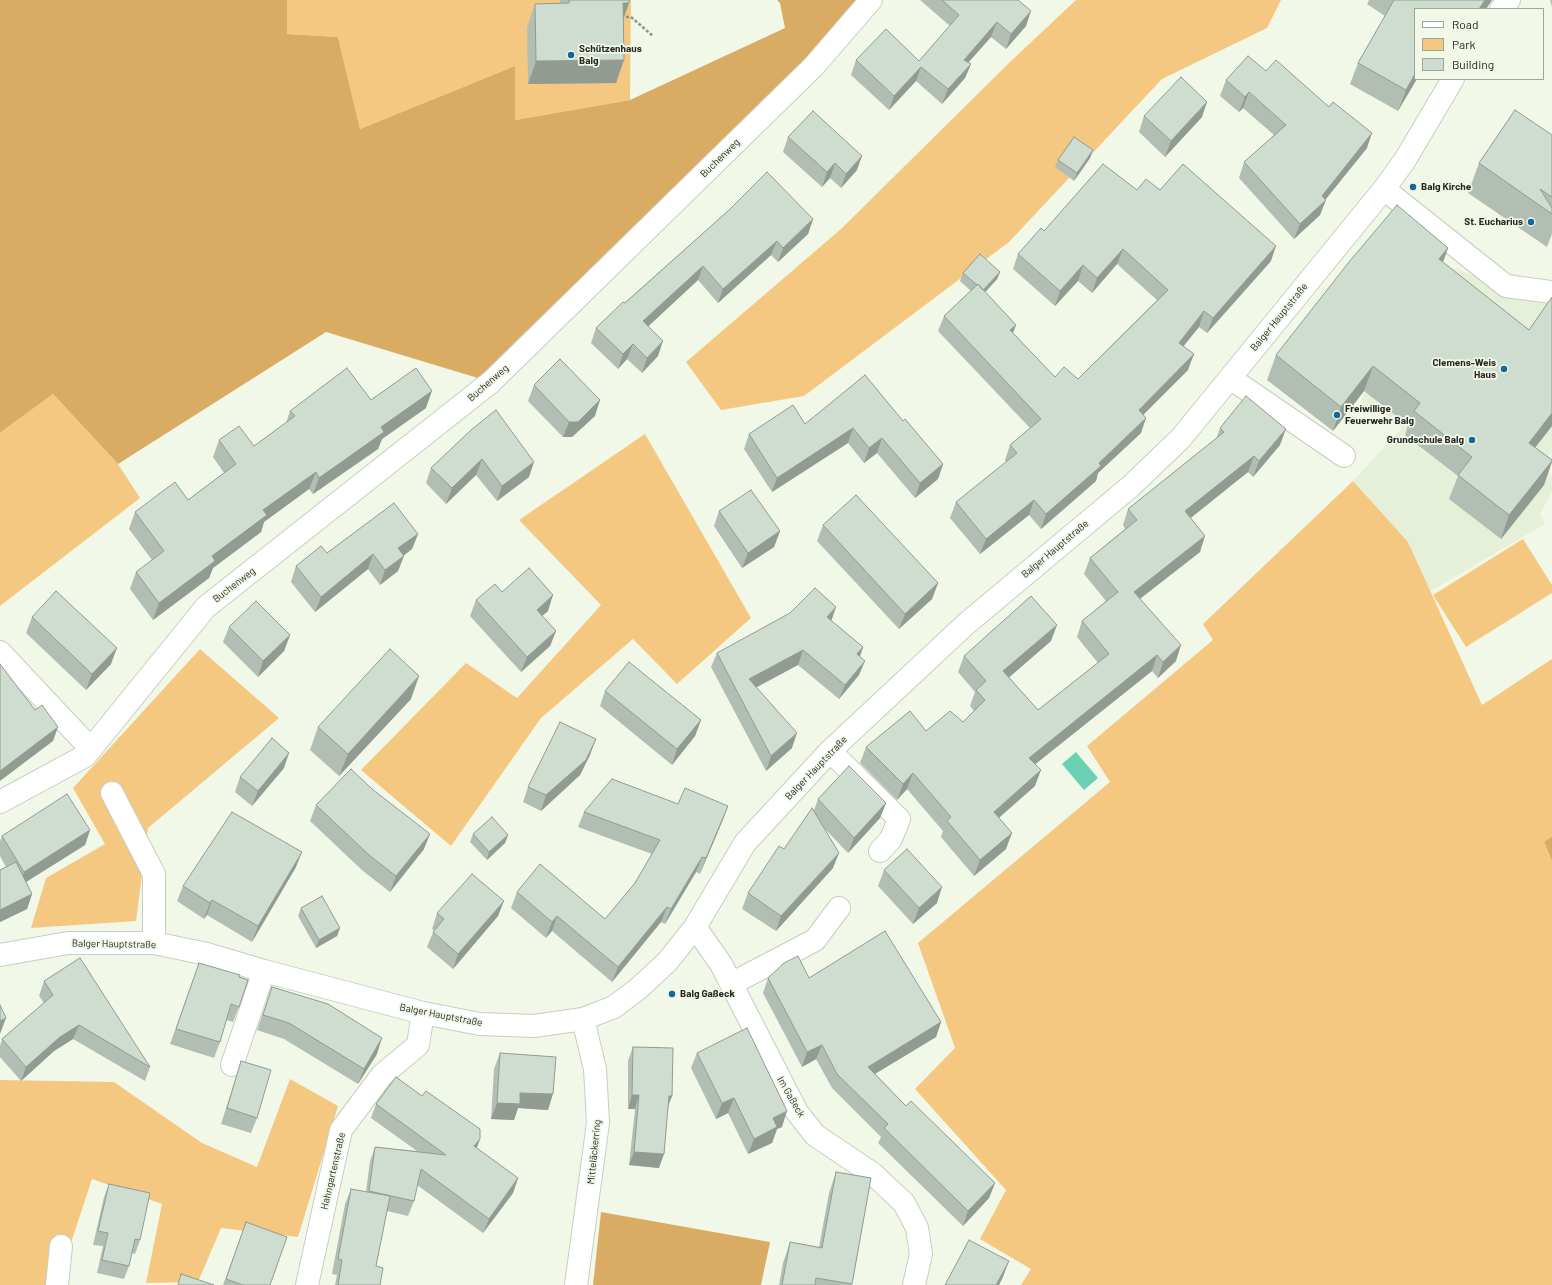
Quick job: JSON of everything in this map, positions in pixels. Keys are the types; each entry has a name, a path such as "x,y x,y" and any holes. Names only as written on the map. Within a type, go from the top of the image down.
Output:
{"street":[{"name":"Buchenweg","path":"0,802 85,756 206,607 491,382 814,66 871,0"},
{"path":"1502,8 1509,0"},
{"name":"Balger Hauptstraße","path":"0,955 68,943 154,943 207,954 264,971 423,1013 480,1024 534,1026 583,1019 614,1006 639,988 667,962 695,927 745,843 830,751 966,624 1131,486 1182,438 1384,189 1405,160 1452,80"},
{"path":"1384,189 1506,286 1552,292"},
{"path":"1230,378 1344,456"},
{"path":"0,652 91,749"},
{"path":"830,751 899,819 891,839 880,851"},
{"path":"112,793 154,874 154,943"},
{"path":"731,984 816,940 839,908"},
{"name":"Im Gaßeck","path":"695,927 721,964 797,1112 815,1135 873,1174 904,1203 917,1228 922,1254 914,1285"},
{"path":"232,1065 264,971"},
{"name":"Hahngartenstraße","path":"307,1285 341,1130 382,1075 418,1045 423,1013"},
{"name":"Mitteläckerring","path":"576,1285 598,1123 595,1068 583,1019"},
{"path":"57,1285 61,1246"}],"path":[{"path":"621,17 631,17 653,36"}],"shaded area":[{"path":"0,0 287,0 287,34 338,37 360,129 515,66 515,120 630,100 785,28 780,3 777,0 871,0 491,382 326,332 118,464 53,394 0,433"},
{"name":"Grundschule Balg","path":"1452,268 1506,286 1552,292 1552,451 1542,464 1552,476 1552,492 1540,514 1545,524 1430,591 1408,542 1353,481 1402,428 1361,401 1383,351"},
{"path":"1076,752 1098,778 1084,790 1062,764"},
{"path":"1552,836 1552,861 1544,842"},
{"path":"601,1212 770,1242 761,1285 593,1285"}],"green space":[{"path":"287,0 631,0 630,100 515,120 515,66 360,129 338,37 287,34"},
{"path":"1076,0 1281,0 1267,28 1162,79 1009,242 804,396 721,410 686,362 841,229 1010,62"},
{"path":"53,394 118,464 140,498 0,606 0,433"},
{"path":"645,434 751,618 677,684 633,639 541,718 451,846 361,770 466,663 517,698 601,605 519,520"},
{"path":"1353,481 1408,542 1482,705 1552,659 1552,836 1544,842 1552,861 1552,1285 1021,1285 1031,1269 980,1239 1006,1190 915,1089 955,1048 918,943 1110,782 1087,746 1213,640 1203,624"},
{"path":"1523,539 1552,585 1552,593 1466,647 1433,595"},
{"path":"200,649 279,718 148,828 136,921 31,928 46,878 105,844 73,788"},
{"path":"290,1079 338,1106 298,1237 221,1228 198,1282 146,1283 162,1204 92,1179 57,1285 0,1285 0,1080 114,1082 202,1143 257,1167"}],"building":[{"name":"Schützenhaus Balg","path":"569,0 629,0 629,3 623,3 624,60 536,61 535,4 569,3"},
{"path":"942,0 1018,0 1031,11 1011,34 997,22 964,60 971,64 948,89 921,67 894,96 856,60 886,29 919,61 959,15"},
{"path":"1394,0 1485,0 1480,8 1414,8 1414,76 1406,90 1358,63"},
{"path":"1248,56 1266,71 1276,60 1329,107 1333,102 1372,133 1322,196 1326,200 1300,224 1244,162 1286,125 1249,92 1245,97 1226,80"},
{"path":"1181,77 1207,102 1171,141 1144,116"},
{"path":"1515,110 1552,135 1552,197 1540,189 1552,208 1552,214 1479,163"},
{"path":"813,111 862,156 846,174 835,163 827,172 788,137"},
{"path":"1074,137 1093,150 1077,173 1058,160"},
{"path":"1103,164 1137,190 1146,179 1160,190 1183,164 1276,246 1213,318 1204,311 1179,343 1194,354 1139,410 1146,418 1099,463 1101,466 1046,514 1034,500 986,539 956,502 1017,453 1010,445 1041,419 944,316 978,284 1016,325 1010,330 1055,377 1064,367 1078,379 1168,290 1123,249 1097,278 1083,265 1060,291 1018,254 1041,228 1044,231"},
{"path":"767,172 813,219 783,248 777,241 723,289 703,266 643,321 663,341 647,358 633,344 623,354 596,328 623,302 625,303 729,210"},
{"path":"1397,205 1448,248 1439,259 1529,330 1552,297 1552,413 1529,443 1552,461 1509,515 1458,475 1472,457 1414,411 1420,403 1373,366 1341,407 1276,355 1349,262"},
{"path":"980,254 1000,272 983,290 978,284 977,285 963,273"},
{"path":"560,359 600,400 578,422 569,422 534,385"},
{"path":"347,368 371,400 416,368 432,391 381,427 384,432 319,478 316,472 263,510 267,515 212,556 215,561 159,603 136,572 164,551 135,512 175,482 188,500 236,464 219,440 239,426 254,446 295,416 290,411"},
{"path":"865,375 903,421 905,419 943,464 920,483 882,438 869,448 853,428 777,478 749,434 793,405 805,424"},
{"path":"1246,396 1286,429 1259,461 1254,456 1185,511 1205,536 1134,592 1181,645 1163,662 1157,655 1029,758 1041,770 994,812 1012,833 980,860 947,821 951,817 913,773 903,784 866,747 910,711 926,731 950,711 963,722 985,700 976,690 986,681 964,656 1031,596 1057,625 1003,671 1038,710 1109,654 1082,621 1118,592 1090,558 1137,520 1128,509 1224,432 1220,428"},
{"path":"496,410 534,462 502,486 482,459 452,488 431,468 471,430"},
{"path":"751,490 780,531 748,553 719,511"},
{"path":"856,495 938,583 905,614 823,525"},
{"path":"394,503 418,534 398,548 404,556 385,570 373,554 321,597 296,566 321,546 327,553"},
{"path":"529,568 553,595 537,610 556,631 527,657 476,600 495,584 502,592"},
{"path":"815,588 836,607 827,617 863,647 857,654 865,661 845,685 803,650 749,679 797,733 771,756 717,653 790,613"},
{"path":"56,591 117,648 92,674 32,617"},
{"path":"256,601 290,635 263,661 229,627"},
{"path":"390,649 419,676 348,754 318,727"},
{"path":"629,662 701,720 677,749 605,691"},
{"path":"0,664 35,710 42,705 58,727 0,771"},
{"path":"560,722 596,739 586,760 546,795 528,787"},
{"path":"272,738 289,753 258,791 240,777"},
{"path":"849,766 886,803 854,838 818,799"},
{"path":"351,769 372,789 430,834 396,876 369,855 316,805"},
{"path":"612,779 678,804 685,788 728,806 706,858 702,857 671,909 667,907 618,967 557,916 552,922 517,892 540,864 605,919 635,883 660,840 584,812"},
{"path":"67,794 90,830 24,872 2,836"},
{"path":"812,808 839,853 781,916 748,893 779,846 784,849"},
{"path":"232,812 302,852 258,926 212,900 210,903 183,886"},
{"path":"492,817 508,835 489,852 473,834"},
{"path":"907,849 942,887 919,908 884,870"},
{"path":"16,862 32,894 0,910 0,870"},
{"path":"472,874 504,901 458,954 433,932 444,919 437,913"},
{"path":"322,896 340,928 319,940 301,908"},
{"path":"885,931 941,1022 868,1067 906,1106 911,1101 995,1183 968,1211 884,1128 888,1124 837,1074 822,1045 807,1052 768,978 784,963 798,956 809,978"},
{"path":"80,958 150,1067 79,1025 60,1037 26,1067 2,1039 53,995 44,981"},
{"path":"199,963 240,975 239,977 248,980 239,1007 231,1004 220,1042 176,1029"},
{"path":"272,987 328,1004 382,1038 364,1069 289,1023 263,1015"},
{"path":"0,1005 6,1018 0,1021"},
{"path":"747,1028 787,1111 773,1118 777,1127 754,1139 734,1098 722,1103 697,1053"},
{"path":"633,1047 673,1048 672,1096 669,1096 664,1154 634,1152 639,1095 632,1095"},
{"path":"500,1053 556,1057 553,1094 520,1093 520,1104 497,1103"},
{"path":"241,1061 271,1070 257,1118 227,1108"},
{"path":"396,1077 422,1096 426,1091 480,1129 480,1139 474,1146 518,1178 489,1219 421,1169 414,1201 369,1191 375,1147 446,1155 376,1104"},
{"path":"836,1172 871,1178 852,1284 816,1278 815,1285 782,1285 790,1242 822,1248"},
{"path":"109,1184 150,1193 140,1240 135,1239 129,1266 102,1260 108,1233 98,1231"},
{"path":"351,1189 390,1196 376,1266 383,1268 380,1285 338,1285 342,1260 338,1259"},
{"path":"246,1222 287,1237 270,1285 243,1285 226,1279"},
{"path":"969,1240 1009,1261 996,1285 945,1285"},
{"path":"181,1274 214,1285 178,1285"}],"place":[{"name":"Schützenhaus Balg","path":"571,55"},
{"name":"Balg Kirche","path":"1413,187"},
{"name":"St. Eucharius","path":"1531,222"},
{"name":"Clemens-Weis Haus","path":"1504,369"},
{"name":"Freiwillige Feuerwehr Balg","path":"1337,415"},
{"name":"Grundschule Balg","path":"1472,440"},
{"name":"Balg Gaßeck","path":"672,994"}]}
